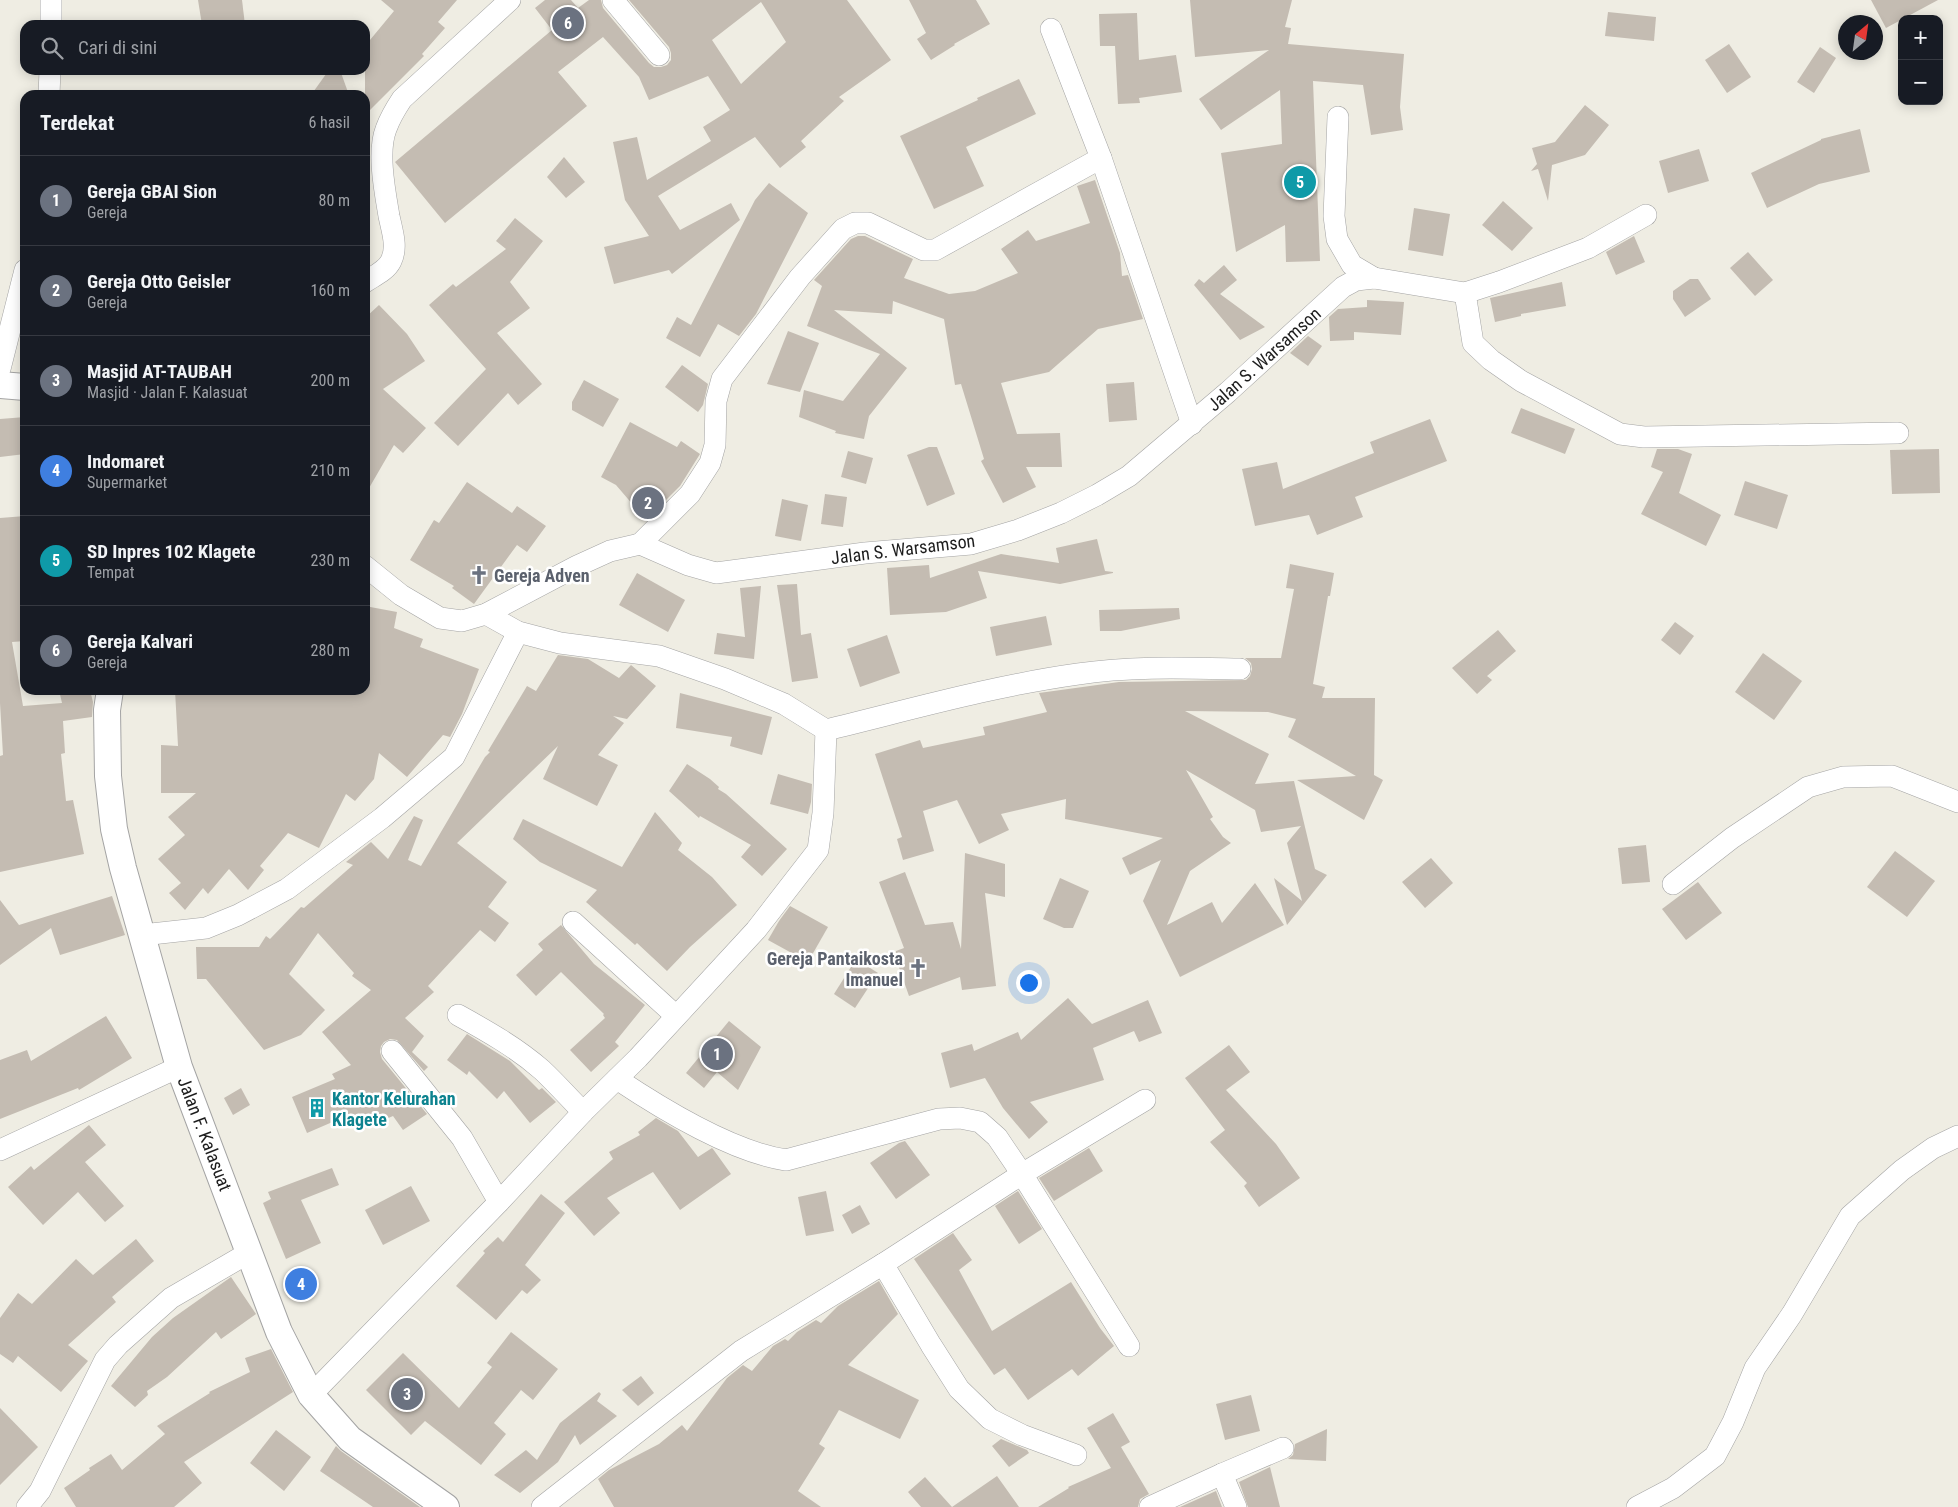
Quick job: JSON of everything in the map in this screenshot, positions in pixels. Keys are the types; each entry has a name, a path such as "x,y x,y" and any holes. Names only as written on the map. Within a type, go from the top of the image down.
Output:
{"street":[{"path":"51,0 51,20"},
{"path":"370,279 384,270 391,262 394,252 382,159 386,130 394,112 402,99 510,0"},
{"path":"613,0 658,55"},
{"path":"1051,30 1100,158 1192,424"},
{"path":"49,90 50,75"},
{"path":"1338,117 1334,216 1337,239 1352,265 1374,278"},
{"path":"370,570 401,595 440,618 462,621 486,614 577,566 610,551 640,544 690,494 710,463 716,445 716,400 722,379 800,278 843,229 855,223 868,223 924,250 935,250 1100,158"},
{"name":"Jalan S. Warsamson","path":"640,544 688,565 716,573 865,554 971,544 1061,513 1129,476 1236,386 1343,287 1356,280 1374,278 1465,293 1588,248 1646,215"},
{"path":"0,369 20,290"},
{"path":"1465,293 1473,343 1491,360 1521,381 1620,434 1644,437 1898,433"},
{"path":"0,385 20,387"},
{"path":"486,614 518,632 560,643 659,656 725,679 784,704 826,730 984,691 1079,674 1162,668 1240,669"},
{"path":"142,935 206,928 238,916 287,889 382,818 454,757 518,632"},
{"name":"Jalan F. Kalasuat","path":"109,695 107,710 108,776 114,830 179,1067 279,1332 311,1395 350,1439 446,1507"},
{"path":"311,1395 500,1202 583,1112 676,1016 756,930 818,850 824,813 826,730"},
{"path":"1673,884 1732,838 1808,787 1843,777 1892,776 1958,802"},
{"path":"573,922 676,1016"},
{"path":"458,1015 488,1031 522,1055 541,1070 583,1112"},
{"path":"392,1051 462,1138 500,1202"},
{"path":"0,1150 179,1067"},
{"path":"617,1079 700,1128 770,1157 786,1160 939,1119 960,1118 980,1122 997,1137 1022,1174 1129,1346"},
{"path":"542,1507 741,1351 883,1264 1022,1174 1145,1100"},
{"path":"1638,1507 1673,1488 1715,1456 1733,1422 1755,1368 1792,1314 1850,1216 1902,1170 1933,1148 1958,1136"},
{"path":"26,1507 40,1490 105,1360 118,1345 171,1298 250,1252"},
{"path":"883,1264 930,1345 959,1389 990,1419 1022,1435 1076,1455"},
{"path":"1150,1507 1283,1448"},
{"path":"1222,1474 1236,1507"}],"building":[{"path":"198,0 242,0 244,20 201,20"},
{"path":"381,0 457,0 438,22 445,28 422,54 424,56 370,110 370,90 365,90 365,75 370,75 370,40 394,11"},
{"path":"545,0 571,0 578,8 589,0 601,0 603,8 649,63 654,67 661,67 667,65 671,60 669,47 629,0 847,0 891,60 839,97 844,101 801,141 806,147 780,168 755,137 658,196 680,230 731,203 740,220 672,274 669,270 614,284 604,247 649,236 625,200 613,142 637,137 647,180 711,141 703,127 730,110 708,76 649,100 639,77 603,37 558,72 587,106 445,223 395,162 552,30 535,8","holes":["761,2 786,42 741,84 712,40"]},
{"path":"909,0 976,0 990,24 954,44 931,60 917,39 926,33"},
{"path":"1190,0 1292,0 1285,27 1291,28 1288,44 1404,54 1400,107 1403,130 1371,135 1363,85 1313,81 1320,261 1286,262 1285,225 1236,252 1221,153 1282,144 1280,90 1221,130 1199,99 1269,50 1195,57"},
{"path":"1871,0 1938,0 1910,15 1898,15 1898,22 1886,28 1883,22 1883,15 1879,15"},
{"path":"1608,12 1656,17 1654,41 1605,36"},
{"path":"1137,13 1139,60 1176,55 1182,92 1139,98 1140,103 1118,104 1115,46 1100,46 1099,14"},
{"path":"1729,44 1751,77 1727,93 1705,60"},
{"path":"1820,47 1836,58 1814,93 1797,82"},
{"path":"325,75 342,75 347,90 315,90"},
{"path":"1019,79 1036,114 966,147 984,186 934,209 900,136"},
{"path":"1585,105 1609,125 1585,155 1552,165 1548,201 1538,169 1531,171 1537,164 1532,148 1555,142"},
{"path":"1860,129 1870,172 1819,184 1767,208 1751,173 1821,139"},
{"path":"1699,149 1709,181 1668,193 1659,161"},
{"path":"564,157 585,182 566,198 547,177"},
{"path":"1095,180 1120,253 1122,276 1128,275 1143,319 1098,329 1049,372 1001,383 1017,434 1060,433 1062,467 1026,467 1036,487 1003,503 981,461 984,459 961,384 955,385 944,319 893,301 892,314 834,310 907,368 869,416 864,439 835,433 836,431 799,417 804,390 843,401 880,354 807,326 822,286 814,280 851,239 865,236 913,259 904,278 949,294 975,291 1018,273 1001,249 1028,230 1036,241 1090,223 1077,186"},
{"path":"769,183 808,213 756,314 739,336 718,324 700,357 666,338 677,317 691,325 755,200"},
{"path":"1503,201 1533,228 1512,251 1482,225"},
{"path":"1414,208 1450,214 1443,256 1408,250"},
{"path":"515,218 543,241 510,282 530,308 497,333 542,384 518,405 508,393 458,446 434,423 486,369 429,305 453,284 456,287 506,249 496,241"},
{"path":"1634,236 1645,262 1616,275 1606,252"},
{"path":"1748,252 1773,280 1755,296 1730,268"},
{"path":"1224,265 1237,280 1220,294 1265,327 1240,340 1194,285 1199,279 1204,283"},
{"path":"1690,279 1698,279 1711,299 1685,317 1673,299 1673,291"},
{"path":"1562,282 1566,306 1521,314 1521,316 1495,322 1490,298"},
{"path":"1367,300 1404,302 1401,335 1354,332 1354,340 1330,341 1329,317 1338,309 1367,307"},
{"path":"379,305 407,334 425,361 383,389 426,428 403,453 394,445 370,486 370,313"},
{"path":"788,331 819,343 800,392 767,384"},
{"path":"1308,336 1322,346 1308,366 1290,353"},
{"path":"682,365 708,384 703,405 698,412 665,387"},
{"path":"584,380 619,399 603,427 572,410 572,402"},
{"path":"1134,382 1137,420 1109,422 1106,384"},
{"path":"1521,408 1575,429 1565,454 1511,433"},
{"path":"20,417 20,455 0,457 0,419"},
{"path":"1430,419 1447,461 1355,497 1363,517 1317,535 1309,515 1255,526 1242,469 1277,462 1283,489 1374,453 1370,442"},
{"path":"630,422 677,447 681,441 700,454 680,486 646,520 616,485 601,477"},
{"path":"929,447 937,447 955,494 927,506 907,455"},
{"path":"1657,449 1678,449 1692,454 1679,493 1721,515 1706,546 1641,514 1663,472 1651,467"},
{"path":"1939,449 1940,493 1892,494 1890,450"},
{"path":"848,451 873,458 866,484 841,477"},
{"path":"1745,481 1788,495 1777,529 1734,515"},
{"path":"467,482 512,513 517,506 546,526 527,552 517,545 474,604 452,588 454,586 410,560 434,520 439,523"},
{"path":"825,494 847,497 843,527 821,524"},
{"path":"782,499 808,505 801,541 775,536"},
{"path":"20,516 20,641 12,642 23,706 62,703 60,695 91,695 93,702 92,717 63,721 65,753 61,754 66,801 73,800 84,854 0,872 0,756 3,755 0,703 0,518"},
{"path":"1097,539 1105,571 1113,573 1060,584 978,571 987,598 946,612 890,615 887,568 929,565 930,578 1001,554 1059,563 1056,548"},
{"path":"1290,564 1334,573 1330,596 1328,596 1313,684 1325,687 1322,698 1375,698 1374,775 1383,780 1364,820 1297,780 1356,776 1288,737 1296,719 1268,712 1185,711 1269,754 1255,784 1294,781 1315,869 1327,875 1287,925 1274,878 1302,901 1287,843 1301,826 1261,832 1255,810 1186,770 1213,817 1210,819 1223,837 1231,843 1190,871 1167,925 1212,902 1222,923 1255,883 1284,925 1180,977 1143,901 1161,860 1130,875 1122,858 1163,838 1065,819 1066,799 1001,814 1009,830 979,844 957,800 923,811 934,851 903,860 897,839 902,837 875,754 920,740 923,748 985,735 983,727 1047,712 1039,693 1119,682 1246,680 1250,676 1252,669 1251,663 1245,658 1281,658 1294,589 1286,588"},
{"path":"637,573 685,600 668,632 619,605"},
{"path":"797,584 801,635 811,633 818,678 792,682 777,585"},
{"path":"761,586 754,659 714,654 717,633 745,637 740,588"},
{"path":"370,607 397,612 394,628 423,639 420,647 479,669 462,714 450,737 443,735 407,777 379,753 374,779 355,801 346,794 319,848 288,833 260,866 264,870 248,890 229,869 208,894 203,888 185,910 169,893 181,883 158,859 185,835 168,817 196,793 161,793 161,745 178,746 175,695 370,695"},
{"path":"1179,608 1180,619 1121,631 1100,631 1099,610"},
{"path":"1046,616 1052,645 996,656 990,627"},
{"path":"1675,622 1694,636 1680,655 1661,640"},
{"path":"1498,630 1516,651 1487,676 1492,680 1477,694 1452,668"},
{"path":"887,635 900,673 860,687 847,649"},
{"path":"1763,653 1802,681 1774,720 1735,692"},
{"path":"558,655 588,659 619,678 631,665 656,686 627,719 613,716 624,723 598,755 618,765 597,806 543,779 558,746 457,843 507,882 488,907 509,923 495,942 480,930 428,986 434,992 405,1018 424,1036 412,1052 428,1067 424,1071 397,1040 390,1039 381,1046 382,1059 427,1114 403,1130 393,1116 359,1131 351,1114 307,1133 292,1097 335,1079 332,1074 351,1065 322,1032 371,990 352,976 354,973 318,933 289,974 325,1010 301,1035 264,1050 206,979 197,979 196,947 259,947 266,936 270,939 301,907 304,908 353,865 346,862 371,842 388,859 414,816 423,820 408,860 421,866 485,757 490,752 488,751 527,686 536,691"},
{"path":"680,693 772,717 762,755 730,746 732,737 676,728"},
{"path":"687,764 710,779 719,787 718,789 787,849 762,876 741,857 751,845 700,816 699,818 669,791"},
{"path":"778,774 812,784 808,814 770,804"},
{"path":"655,812 682,843 678,850 712,877 737,905 690,947 667,971 637,943 635,945 586,902 597,890 540,862 513,839 523,819 622,867"},
{"path":"1646,845 1650,882 1622,884 1618,848"},
{"path":"1895,851 1935,881 1907,917 1867,887"},
{"path":"965,853 1005,864 1005,897 985,893 996,986 962,990 960,977 909,996 896,959 896,951 904,948 879,882 905,872 925,925 953,922 961,949"},
{"path":"1431,858 1453,883 1425,908 1402,882"},
{"path":"1060,878 1089,891 1073,928 1064,928 1043,919"},
{"path":"1698,882 1722,913 1686,940 1662,909"},
{"path":"112,896 125,935 60,955 51,928 0,965 0,900 19,925"},
{"path":"790,906 828,927 808,962 768,940"},
{"path":"561,925 594,964 645,1005 615,1042 619,1046 591,1072 570,1050 605,1018 604,1014 561,972 536,996 516,975 543,950 538,944"},
{"path":"856,959 878,973 855,1008 834,994"},
{"path":"1068,998 1092,1024 1148,1000 1162,1033 1139,1042 1134,1031 1093,1048 1104,1080 1030,1102 1048,1122 1029,1139 1003,1108 985,1078 950,1088 941,1053 972,1044 974,1051 1018,1032 1021,1040"},
{"path":"106,1016 132,1058 79,1090 78,1088 0,1119 0,1060 27,1050 31,1061"},
{"path":"729,1021 761,1047 738,1090 717,1072 704,1088 686,1073"},
{"path":"467,1034 510,1061 539,1090 542,1088 556,1102 530,1123 504,1091 497,1099 469,1071 467,1075 447,1060"},
{"path":"1229,1045 1250,1072 1226,1090 1276,1144 1300,1178 1259,1207 1244,1186 1247,1183 1210,1142 1225,1130 1185,1078"},
{"path":"241,1088 250,1105 233,1115 224,1098"},
{"path":"656,1118 678,1131 698,1157 712,1148 731,1174 680,1210 653,1172 607,1198 620,1213 594,1236 564,1202 613,1159 609,1152 640,1135 638,1132"},
{"path":"89,1125 106,1145 85,1162 124,1206 105,1222 78,1192 43,1225 8,1187 31,1166 34,1170"},
{"path":"905,1141 930,1175 896,1199 870,1163"},
{"path":"1089,1148 1103,1171 1054,1201 1039,1178"},
{"path":"332,1168 339,1185 301,1200 321,1243 286,1259 263,1203 271,1199 268,1192"},
{"path":"411,1186 430,1221 383,1245 365,1210"},
{"path":"826,1191 834,1231 806,1236 798,1197"},
{"path":"1018,1191 1042,1229 1019,1244 995,1206"},
{"path":"541,1194 565,1213 525,1265 541,1280 527,1294 522,1290 496,1320 456,1286 485,1253 483,1251 498,1237 503,1242"},
{"path":"860,1205 870,1224 852,1234 842,1215"},
{"path":"953,1233 972,1260 959,1270 992,1331 1071,1282 1100,1328 1114,1346 1078,1376 1072,1369 1028,1400 1005,1368 994,1375 914,1259"},
{"path":"136,1239 154,1261 112,1297 116,1302 68,1345 88,1361 61,1392 18,1356 13,1363 0,1354 0,1318 18,1293 32,1304 76,1259 93,1275"},
{"path":"231,1277 256,1314 221,1339 216,1332 167,1377 147,1391 148,1395 135,1407 111,1386 152,1337 173,1318"},
{"path":"879,1281 898,1314 848,1365 919,1400 900,1439 839,1410 819,1444 825,1448 798,1491 821,1507 614,1507 598,1479 609,1470 659,1444 682,1425 687,1431 727,1378 743,1365 752,1371 773,1346 785,1339 788,1341 797,1332 816,1320 821,1323 838,1306"},
{"path":"511,1332 558,1369 533,1400 521,1390 494,1423 506,1434 481,1465 425,1421 411,1435 366,1390 403,1353 459,1408 492,1367 487,1363"},
{"path":"271,1349 293,1392 184,1462 202,1483 174,1507 76,1507 64,1488 90,1470 89,1468 111,1454 122,1470 165,1434 157,1426 209,1392 250,1372 245,1358"},
{"path":"641,1376 654,1393 638,1406 622,1390"},
{"path":"599,1392 601,1394 597,1401 617,1416 580,1445 575,1435 558,1462 520,1493 494,1475 526,1450 537,1460 560,1423"},
{"path":"1251,1395 1260,1431 1225,1440 1216,1404"},
{"path":"0,1408 38,1447 0,1485"},
{"path":"1113,1413 1130,1442 1121,1447 1149,1494 1140,1499 1138,1507 1038,1507 1068,1487 1111,1468 1087,1428"},
{"path":"1327,1429 1326,1461 1288,1459 1293,1455 1295,1444"},
{"path":"276,1430 311,1457 284,1491 250,1463"},
{"path":"1001,1439 1027,1450 1029,1453 1009,1467 992,1446"},
{"path":"336,1446 420,1507 373,1507 320,1471"},
{"path":"1270,1467 1280,1507 1248,1507 1239,1482"},
{"path":"997,1476 1019,1507 952,1507"},
{"path":"925,1477 952,1507 921,1507 908,1492"},
{"path":"1216,1491 1222,1507 1180,1507"}],"place":[{"name":"Gereja Kalvari","path":"568,23"},
{"name":"SD Inpres 102 Klagete","path":"1300,182"},
{"name":"Gereja Otto Geisler","path":"648,503"},
{"name":"Gereja Adven","path":"479,575"},
{"name":"Gereja Pantaikosta Imanuel","path":"918,968"},
{"name":"Gereja GBAI Sion","path":"717,1054"},
{"name":"Kantor Kelurahan Klagete","path":"317,1108"},
{"name":"Indomaret","path":"301,1284"},
{"name":"Masjid AT-TAUBAH","path":"407,1394"}]}
